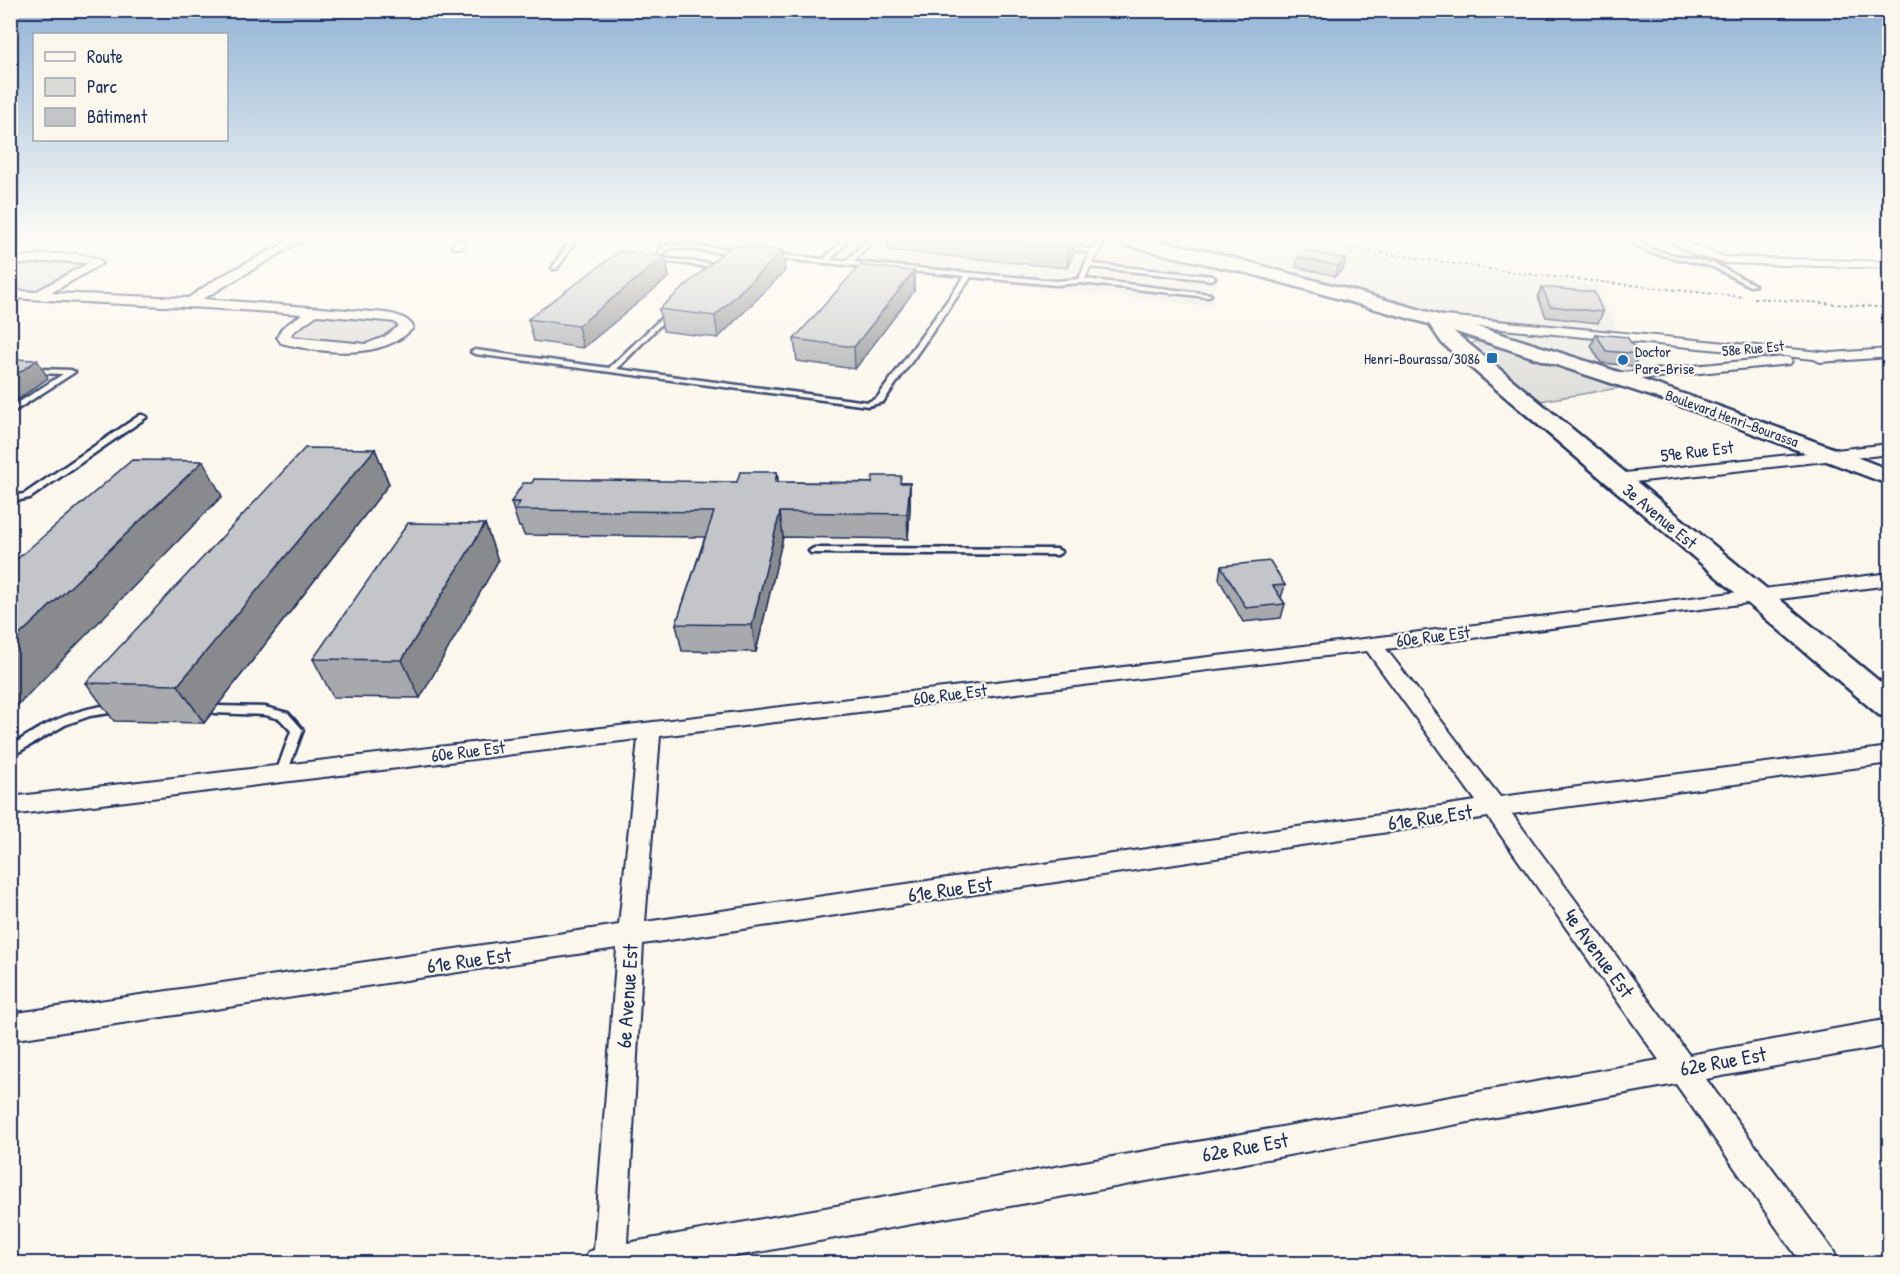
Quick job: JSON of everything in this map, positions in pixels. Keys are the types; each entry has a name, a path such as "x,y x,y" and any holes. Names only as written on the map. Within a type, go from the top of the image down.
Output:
{"main road":[{"name":"Boulevard Henri-Bourassa","path":"1363,299 1435,319 1620,377 1890,478"},
{"name":"3e Avenue Est","path":"1435,319 1449,339 1890,707"}],"street":[{"path":"97,299 191,302 386,317 398,319 407,326 403,331 378,345 367,348 298,344 286,340 284,336 287,331 314,312"},
{"path":"191,302 195,299"},
{"path":"1435,319 1832,357"},
{"name":"58e Rue Est","path":"1620,377 1890,353"},
{"name":"59e Rue Est","path":"1616,479 1890,449"},
{"name":"60e Rue Est","path":"10,806 1372,644 1890,579"},
{"name":"4e Avenue Est","path":"1372,644 1494,807 1822,1263"},
{"name":"6e Avenue Est","path":"606,1263 631,936 650,730"},
{"name":"61e Rue Est","path":"10,1027 1494,807 1890,755"},
{"name":"62e Rue Est","path":"606,1263 1890,1032"}],"lane":[{"path":"475,352 868,404 880,400 952,299"},
{"path":"611,370 674,307"},
{"path":"10,370 71,372 10,412"},
{"path":"10,499 27,496 143,417"},
{"path":"814,551 1057,552"},
{"path":"10,753 33,736 72,717 105,708 124,708"},
{"path":"218,710 265,711 284,716 297,730 282,773"}],"path":[{"path":"1789,299 1890,308"}],"shaded area":[{"path":"1144,299 1213,299 1212,307"},
{"path":"1389,299 1603,299 1621,337 1653,369 1627,371"}],"green space":[{"path":"314,312 405,322 378,345 286,340 287,331"},
{"path":"1475,341 1562,367 1619,388 1540,401 1470,345"}],"building":[{"path":"554,299 611,299 578,326 528,319"},
{"path":"670,299 732,299 715,316 659,309"},
{"path":"829,299 892,299 854,347 794,339"},
{"path":"1547,299 1597,299 1603,312 1550,306"},
{"path":"1596,334 1627,337 1639,354 1606,351"},
{"path":"10,359 37,360 10,379"},
{"path":"305,448 375,449 178,685 86,683"},
{"path":"132,460 203,461 10,644 10,565"},
{"path":"740,472 777,472 775,482 872,483 873,476 901,476 900,483 910,483 907,514 780,512 752,625 676,624 714,512 516,510 520,502 511,502 523,483 532,483 534,479 737,482"},
{"path":"408,523 485,524 402,660 313,659"},
{"path":"1270,561 1285,585 1273,586 1285,604 1246,608 1221,566"}],"place":[{"name":"Henri-Bourassa/3086","path":"1492,358"},
{"name":"Doctor Pare-Brise","path":"1623,360"}]}
